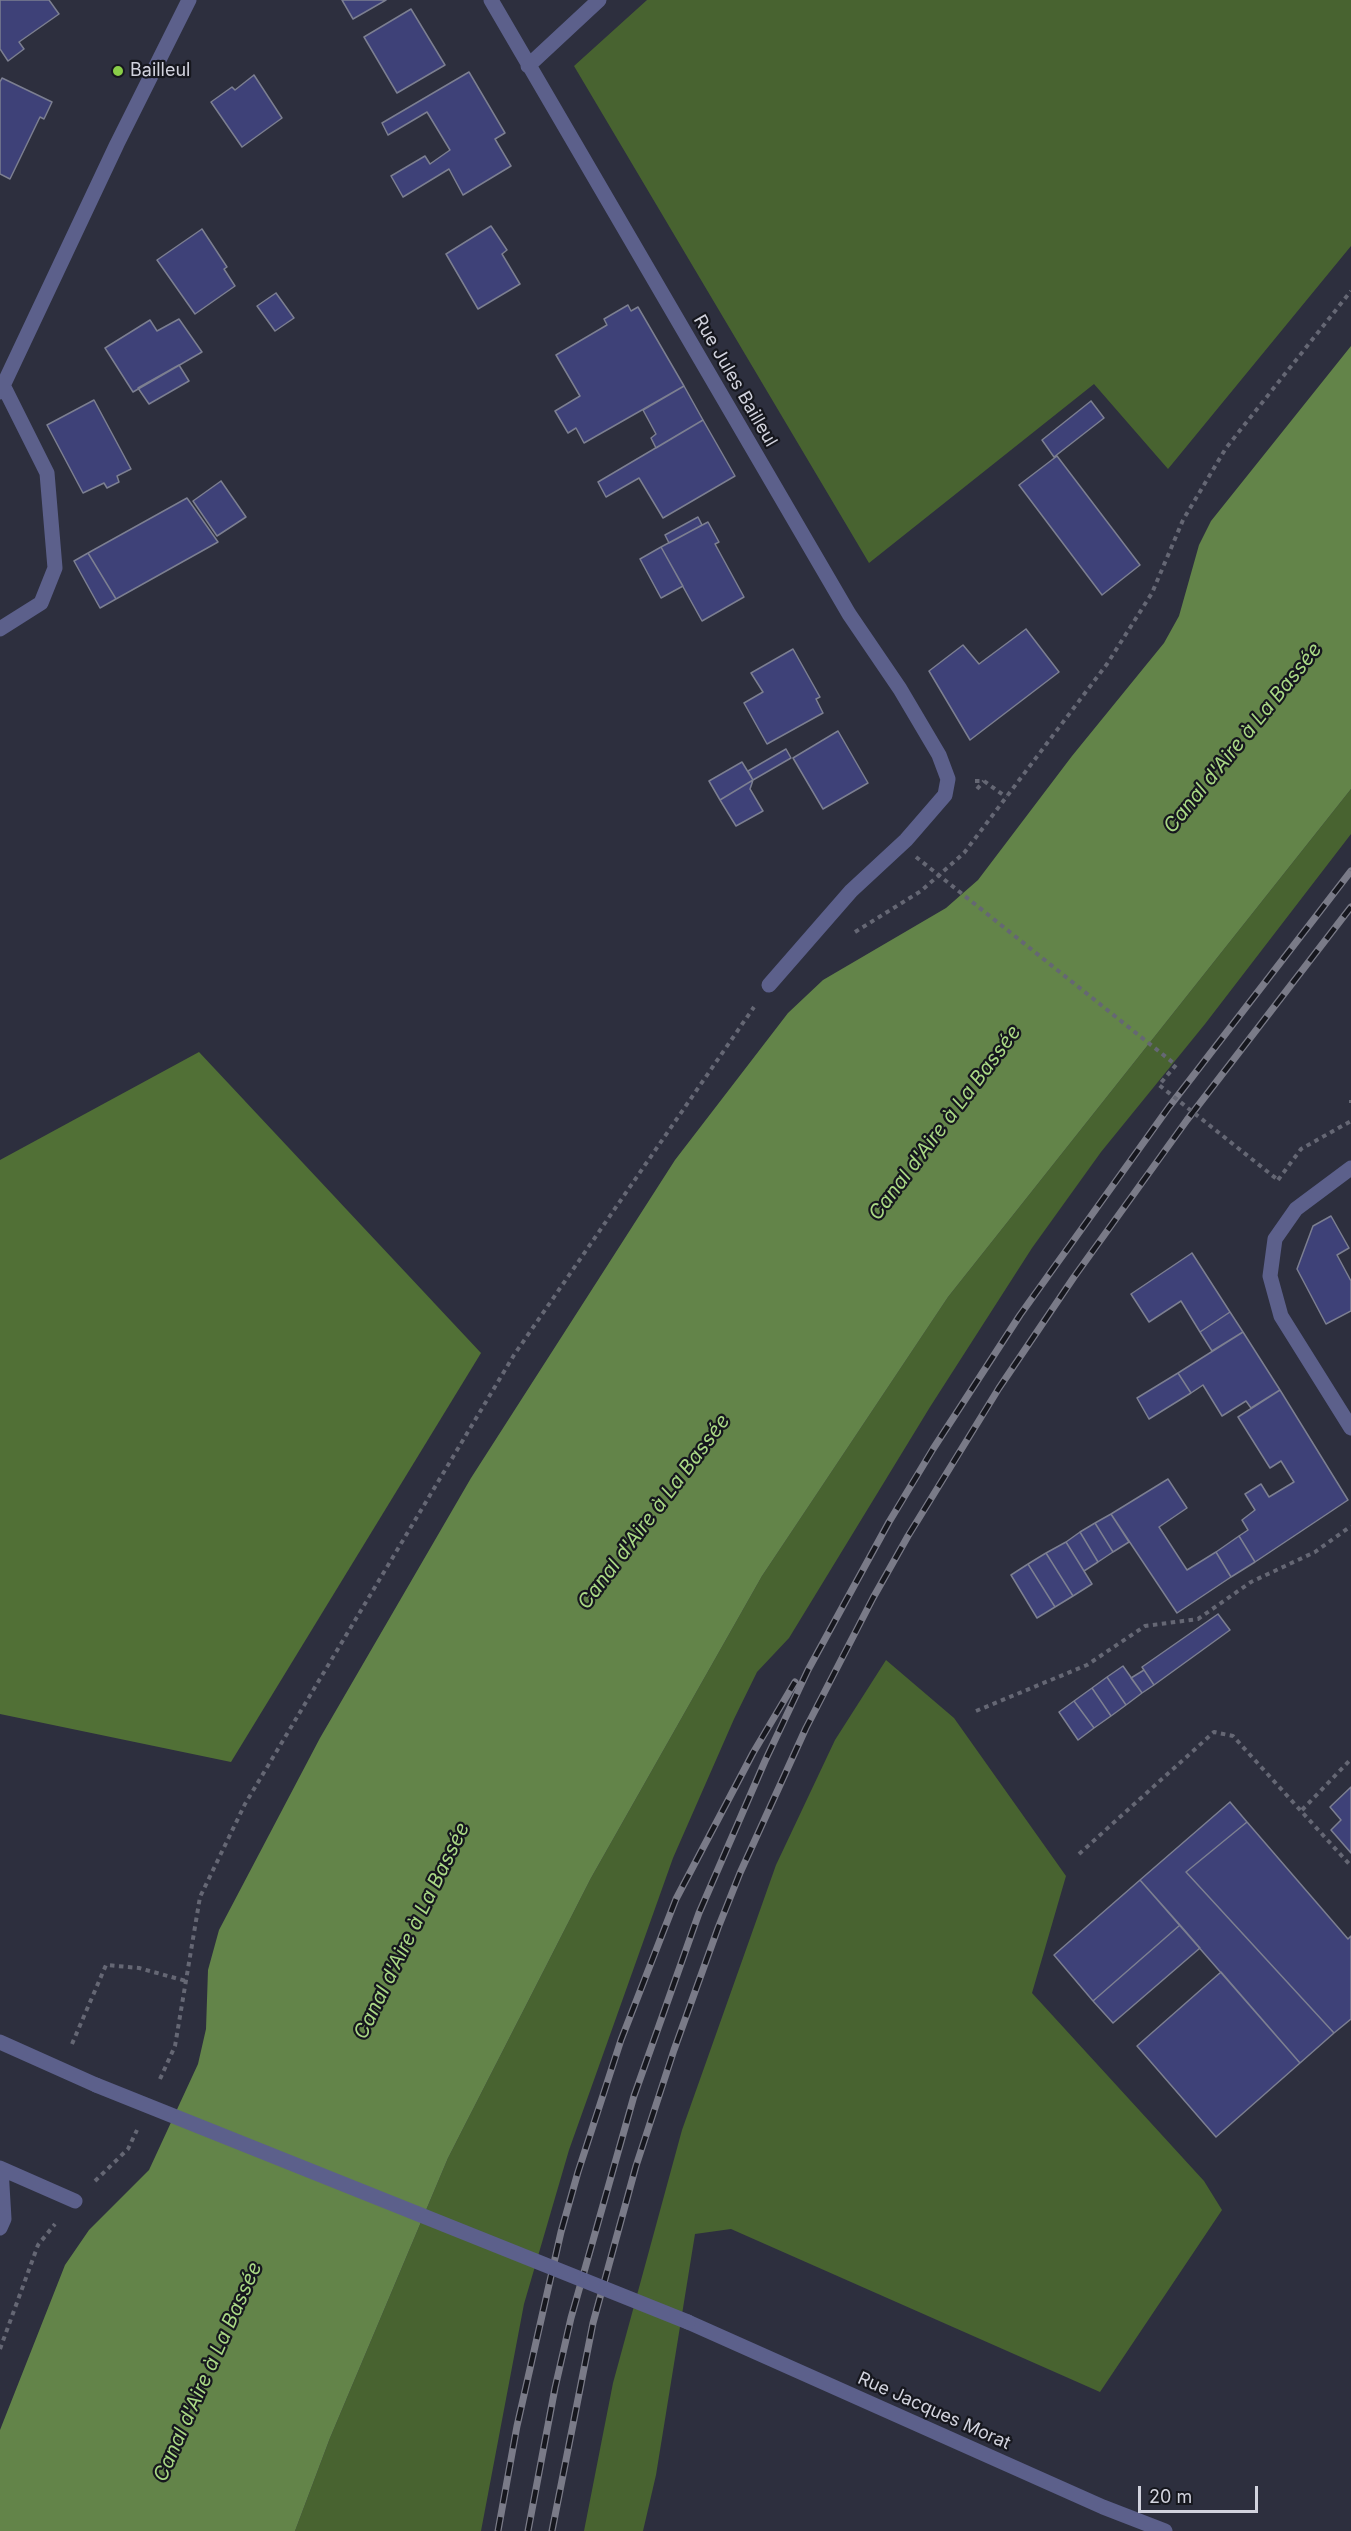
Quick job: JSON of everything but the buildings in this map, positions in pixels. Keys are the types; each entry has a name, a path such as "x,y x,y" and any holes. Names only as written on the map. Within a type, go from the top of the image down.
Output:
{"street":[{"path":"0,629 41,603 56,568 47,473 2,388 117,144 189,0"},
{"name":"Rue Jules Bailleul","path":"491,0 849,614 900,689 928,736 939,755 948,779 945,795 906,840 851,891 769,985"},
{"path":"528,66 599,0"},
{"path":"1351,1168 1296,1209 1275,1239 1270,1276 1281,1316 1351,1428"},
{"name":"Rue Jacques Morat","path":"0,2042 96,2085 688,2322 1103,2507 1165,2531"},
{"path":"0,2228 4,2219 0,2168 75,2201"}],"path":[{"path":"850,935 921,891 964,853 1107,664 1152,593 1183,520 1226,448 1351,291"},
{"path":"916,857 1176,1065 1159,1085 1278,1180 1301,1149 1351,1121"},
{"path":"156,2088 175,2046 200,1897 246,1804 514,1355 769,985"},
{"path":"976,1711 1087,1665 1145,1626 1198,1619 1251,1582 1315,1552 1351,1526"},
{"path":"1079,1854 1214,1732 1233,1736 1351,1866"},
{"path":"1302,1810 1351,1759"},
{"path":"61,2069 106,1965 138,1968 186,1982"},
{"path":"0,2349 38,2245 75,2201 128,2149 138,2129"}],"shaded area":[{"path":"647,0 1351,0 1351,246 1168,469 1094,384 869,563 574,66"},
{"path":"1351,789 1351,834 1205,1024 1101,1152 1032,1248 930,1407 789,1638 757,1672 673,1858 569,2150 524,2304 481,2531 295,2531 330,2438 448,2158 591,1878 762,1576 948,1297"},
{"path":"199,1052 481,1353 231,1762 0,1714 0,1160"},
{"path":"886,1660 954,1718 1066,1876 1032,1993 1204,2181 1222,2210 1100,2392 731,2229 695,2234 656,2475 643,2531 584,2531 613,2383 682,2130 776,1865 835,1740"}],"water":[{"name":"Canal d'Aire à La Bassée","path":"1351,346 1351,789 948,1297 762,1576 591,1878 448,2158 330,2438 295,2531 0,2531 0,2430 65,2265 89,2230 149,2170 198,2064 206,2029 208,1970 219,1930 320,1738 471,1478 675,1160 788,1013 823,980 946,908 978,880 1072,756 1164,643 1179,616 1199,545 1211,521"}],"railway":[{"path":"528,2531 555,2388 571,2318 634,2096 699,1913 765,1761 808,1670 889,1522 933,1449 1020,1315 1169,1107 1351,871"},
{"path":"552,2531 593,2323 636,2166 674,2050 718,1928 740,1873 806,1728 873,1598 908,1536 999,1388 1074,1277 1187,1120 1351,907"},
{"path":"498,2531 517,2426 561,2232 621,2040 676,1899 753,1753 795,1682"}],"place":[{"name":"Bailleul","path":"118,71"}]}
